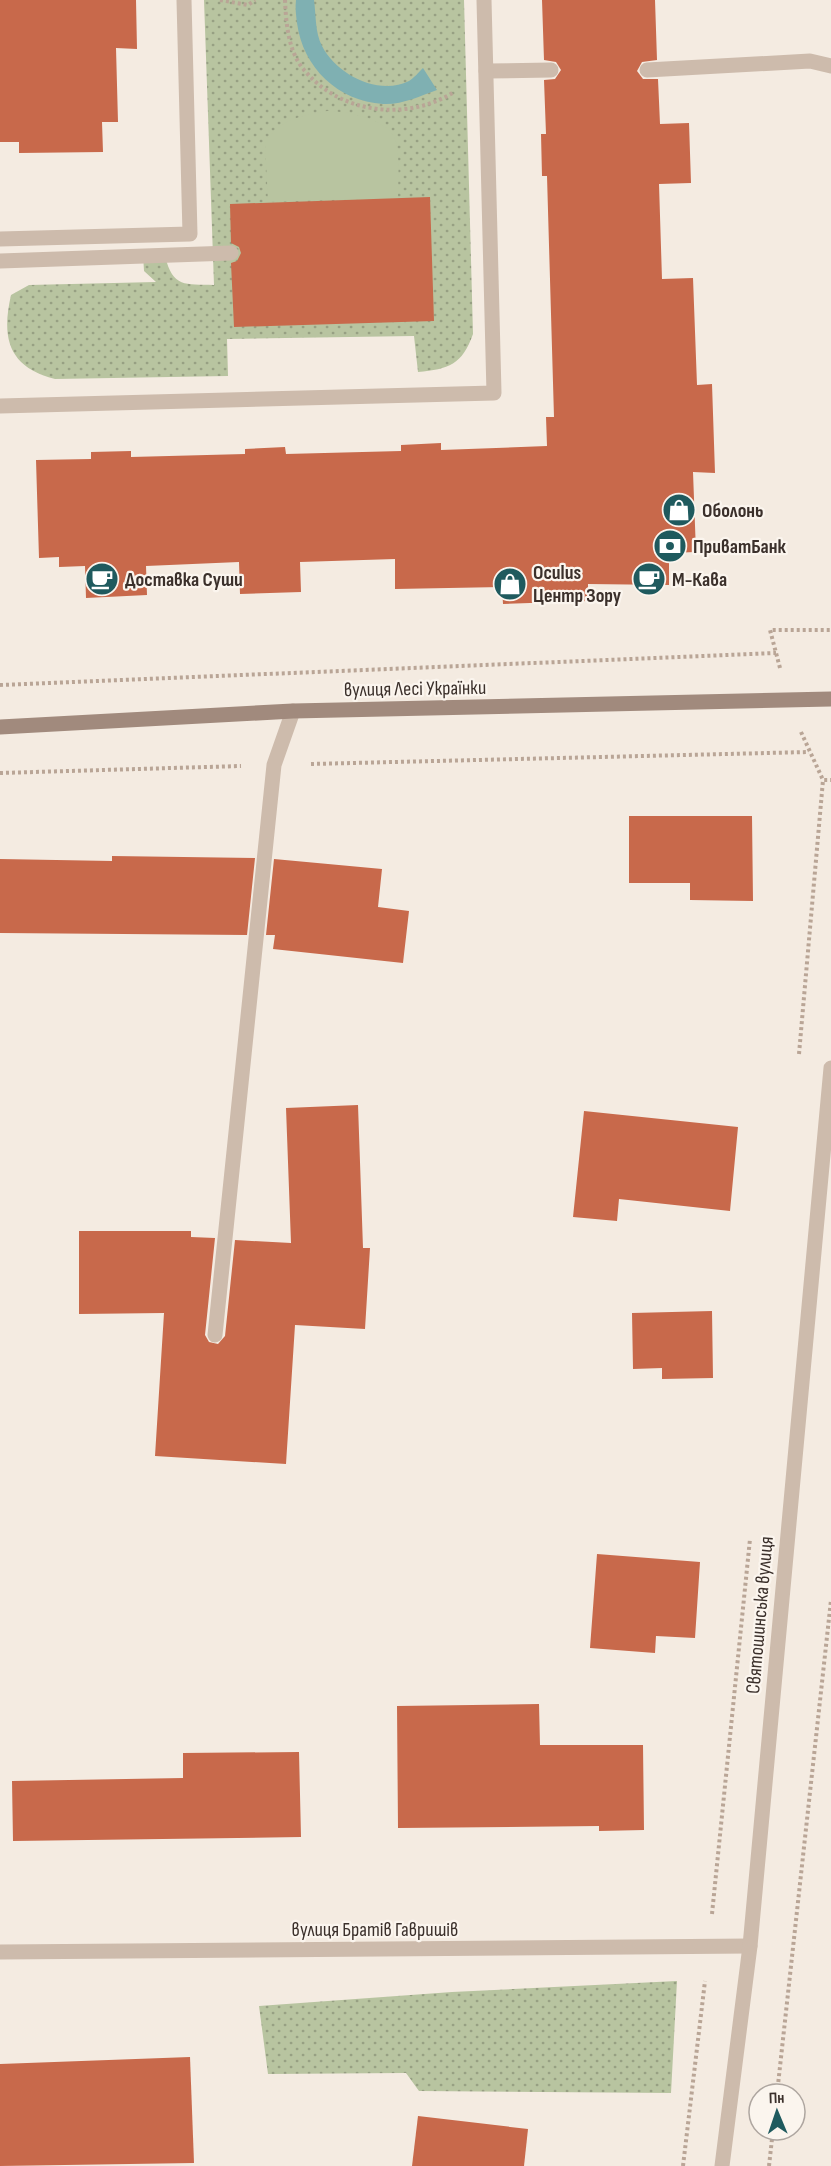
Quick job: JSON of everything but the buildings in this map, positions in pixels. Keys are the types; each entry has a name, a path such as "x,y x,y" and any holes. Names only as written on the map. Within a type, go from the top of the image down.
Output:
{"street":[{"path":"0,239 190,234 184,0"},
{"path":"0,406 494,393 484,0"},
{"path":"647,69 810,60 831,66"},
{"path":"486,71 551,70"},
{"path":"0,261 231,253"},
{"name":"вулиця Лесі Українки","path":"0,727 293,711 831,699"},
{"path":"215,1335 274,765 293,711"},
{"name":"Святошинська вулиця","path":"722,2166 750,1946 831,1068"},
{"name":"вулиця Братів Гавришів","path":"0,1952 750,1946"}],"path":[{"path":"220,0 248,5 255,0"},
{"path":"285,0 291,45 300,65 320,86 343,101 367,108 393,111 420,106 442,99 486,71"},
{"path":"770,630 831,630"},
{"path":"0,685 776,652"},
{"path":"0,773 808,752"},
{"path":"778,2082 831,1600"},
{"path":"769,2166 772,2142"}],"green space":[{"path":"204,0 464,0 473,334 464,353 453,364 418,372 414,336 227,339 228,376 55,379 39,374 18,359 8,338 8,311 11,295 29,285 156,282 144,271 143,254 165,256 172,274 182,282 214,285"},
{"path":"327,111 367,118 386,127 392,134 398,156 398,198 268,202 265,141 285,123"},
{"path":"677,1981 671,2093 419,2091 406,2073 268,2074 259,2006 452,1992"}],"water":[{"path":"296,0 314,0 317,29 322,46 338,66 348,74 372,84 385,86 409,81 423,68 437,90 404,102 383,104 367,102 338,89 315,68 307,54 297,23"}],"place":[{"name":"Оболонь","path":"679,510"},
{"name":"ПриватБанк","path":"670,546"},
{"name":"Доставка Суши","path":"102,579"},
{"name":"М-Кава","path":"649,579"},
{"name":"Oculus Центр Зору","path":"510,584"}]}
